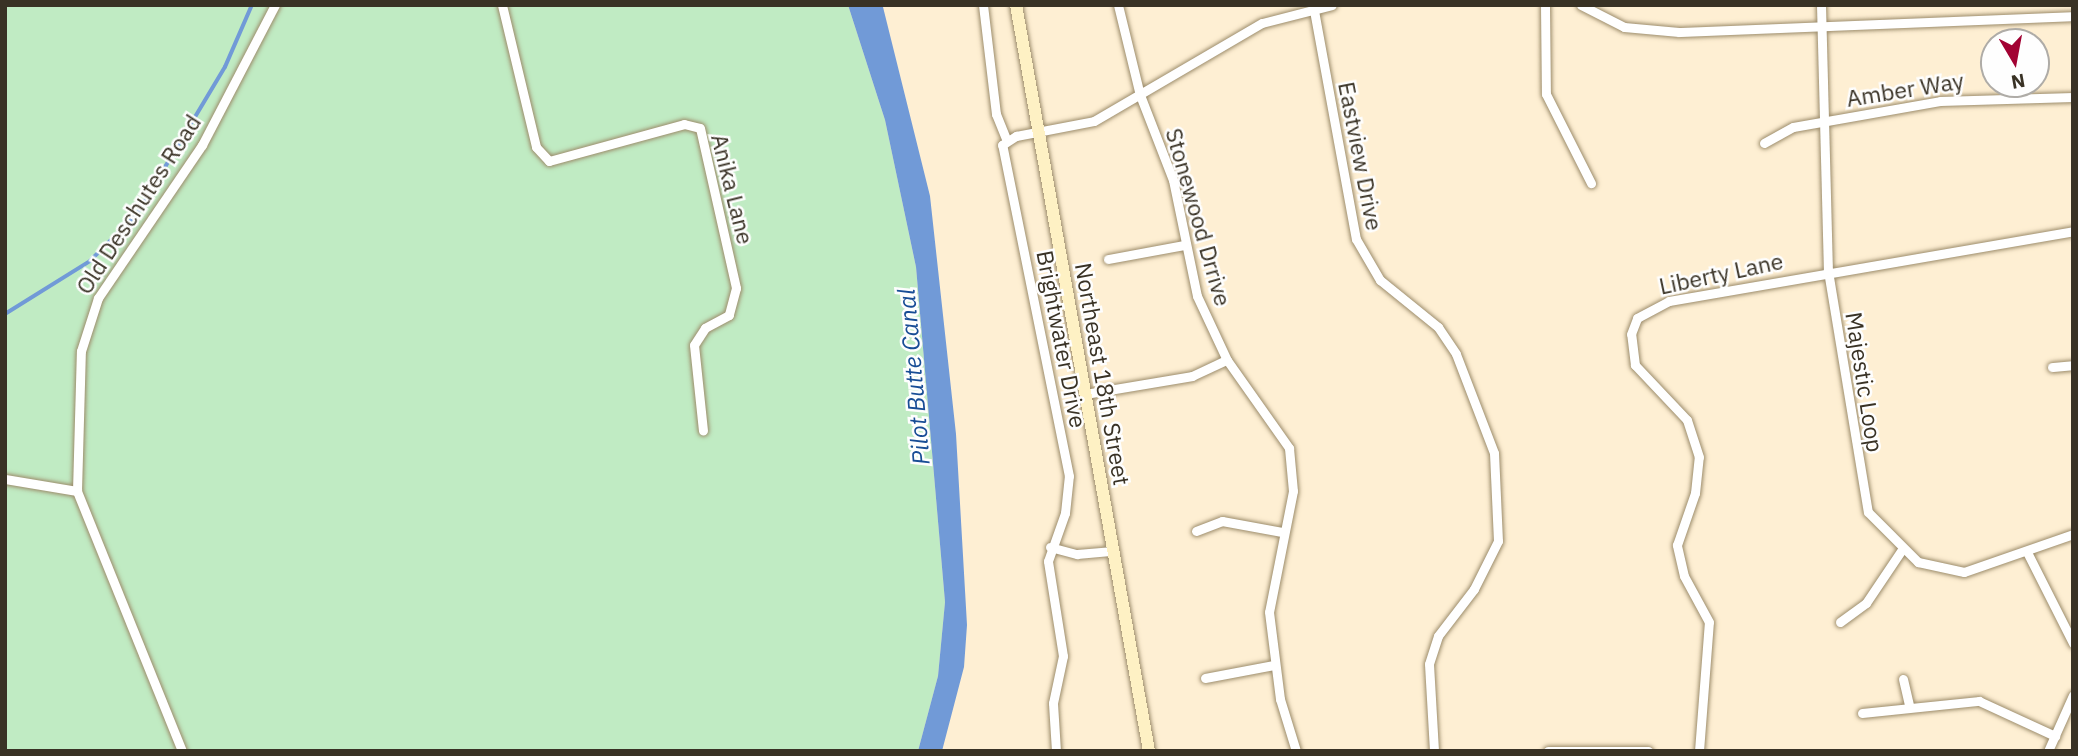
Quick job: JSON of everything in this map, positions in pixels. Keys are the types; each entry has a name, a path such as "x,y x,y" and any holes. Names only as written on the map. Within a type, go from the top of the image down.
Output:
{"main road":[{"name":"Northeast 18th Street","path":"1016,5 1149,751"}],"street":[{"name":"Old Deschutes Road","path":"182,751 77,491 81,351 88,318 202,145 275,5"},
{"name":"Anika Lane","path":"502,5 537,147 549,161 684,124 700,128 736,288 729,315 705,328 694,345 703,431"},
{"name":"Brightwater Drive","path":"983,5 996,114 1007,141 1000,158 1012,183 1069,476 1065,513 1050,547 1048,574 1063,656 1053,703 1056,751"},
{"name":"Stonewood Drrive","path":"1118,5 1140,95 1173,180 1184,244 1197,296 1227,360 1280,427 1289,449 1293,491 1282,532 1269,612 1274,665 1296,751"},
{"path":"1007,141 1094,121 1262,23 1313,7 1332,5"},
{"path":"1545,5 1546,94 1591,183"},
{"path":"1581,5 1648,31 2073,16"},
{"name":"Majestic Loop","path":"1821,5 1828,121 1828,271 1861,489 1868,512 1901,551 1919,562 1964,572 2028,555 2073,534"},
{"name":"Eastview Drive","path":"1313,7 1356,239 1380,280 1438,327 1456,354 1494,453 1498,541 1474,589 1438,636 1429,664 1434,751"},
{"name":"Amber Way","path":"1764,143 1793,127 1974,97 2073,97"},
{"name":"Liberty Lane","path":"1699,751 1709,622 1684,576 1677,545 1695,493 1699,457 1687,420 1635,365 1631,334 1637,318 1669,301 1828,271 2073,231"},
{"path":"1108,259 1184,244"},
{"path":"1085,394 1192,376 1227,360"},
{"path":"2052,367 2073,365"},
{"path":"5,479 77,491"},
{"path":"1196,531 1222,521 1282,532"},
{"path":"1050,547 1077,554 1113,551"},
{"path":"1840,622 1866,603 1901,551"},
{"path":"2028,555 2073,643"},
{"path":"1205,678 1274,665"},
{"path":"1903,679 1909,704"},
{"path":"2048,751 2073,695"},
{"path":"1863,713 1909,704 1979,701 2055,736"},
{"path":"1548,751 1648,751"}],"green space":[{"path":"5,5 848,5 885,120 916,267 945,602 938,676 918,751 5,751"}],"water":[{"path":"848,5 883,7 930,196 956,434 967,625 964,667 942,751 918,751 938,676 945,602 916,267 885,120"}],"waterway":[{"path":"5,314 90,261 137,214 225,67 252,5"}],"water label":[{"name":"Pilot Butte Canal","path":"914,377"}]}
